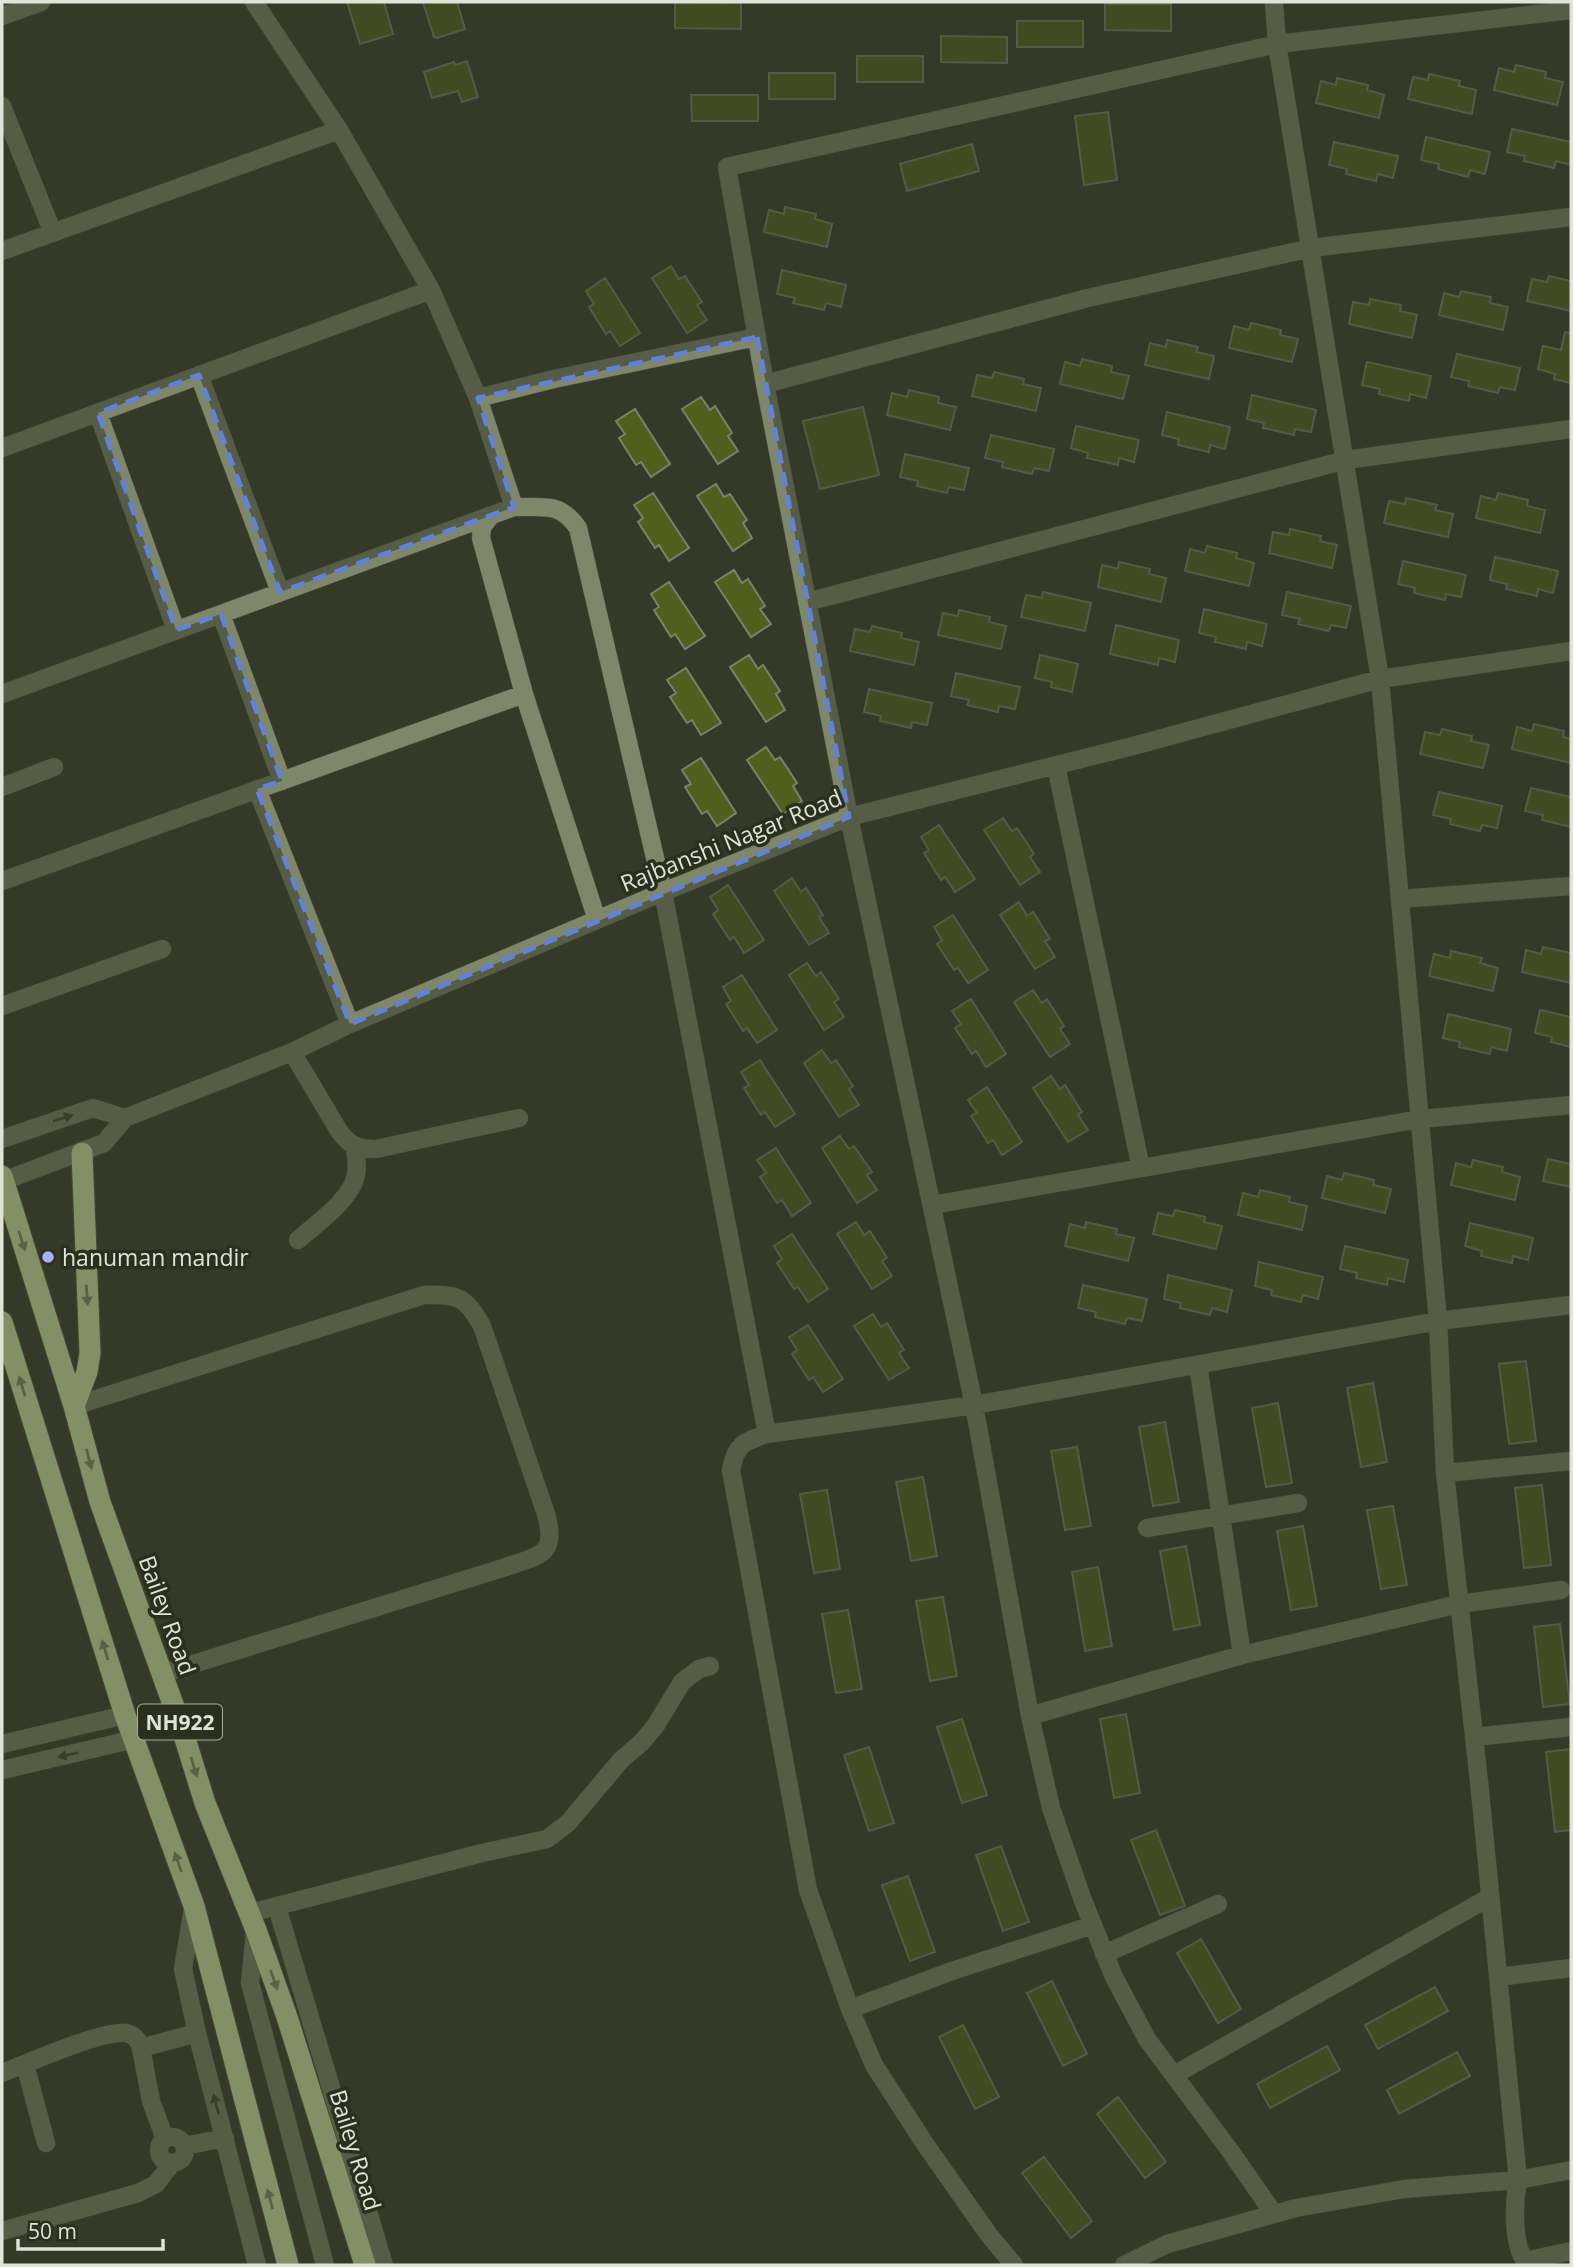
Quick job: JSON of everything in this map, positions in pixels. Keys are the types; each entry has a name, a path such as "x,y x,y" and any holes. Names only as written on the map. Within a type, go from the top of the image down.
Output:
{"highway":[{"path":"74,1406 87,1372 90,1353 82,1153"},
{"name":"Bailey Road","path":"2,1179 74,1406 100,1502 182,1729 205,1802 287,2017 365,2265"},
{"name":"NH922","path":"2,1322 125,1715 194,1906 288,2265"}],"street":[{"path":"6,10 41,2"},
{"path":"254,2 339,130 431,290 478,398 514,507"},
{"path":"1274,2 1277,44 1380,679 1438,1321 1445,1473 1518,2180 1514,2202 1520,2254 1525,2261 1571,2251"},
{"path":"1274,2214 1147,2039 1104,1954 1051,1808 1030,1716 974,1405 849,817 765,384 727,167 1277,44 1571,10"},
{"path":"2,107 53,233"},
{"path":"2,251 339,130"},
{"path":"765,384 1088,298 1311,248 1571,217"},
{"path":"2,448 431,290"},
{"path":"478,398 554,379 757,337"},
{"path":"199,375 281,592"},
{"path":"98,413 176,631"},
{"path":"807,601 1346,460 1571,429"},
{"path":"2,694 514,507 559,509 569,515 578,528 663,892 767,1434"},
{"path":"490,517 482,527 481,538 524,694 597,920"},
{"path":"221,614 282,781"},
{"path":"1380,679 1571,651"},
{"name":"Rajbanshi Nagar Road","path":"2,1179 82,1153 104,1143 125,1118 292,1052 350,1024 849,817 1056,766 1380,679"},
{"path":"2,881 524,694"},
{"path":"1056,766 1141,1168"},
{"path":"2,787 54,767"},
{"path":"257,789 350,1024"},
{"path":"1400,899 1571,886"},
{"path":"2,1006 162,949"},
{"path":"292,1052 339,1131 347,1142 355,1147 376,1149 519,1118"},
{"path":"932,1205 1420,1119 1571,1105"},
{"path":"2,1139 93,1108 125,1118"},
{"path":"299,1240 345,1198 352,1187 357,1164 355,1147"},
{"path":"74,1406 424,1295 447,1294 463,1298 482,1326 546,1514 551,1532 550,1543 545,1551 531,1558 161,1674"},
{"path":"1014,2265 989,2235 925,2144 874,2065 850,2008 808,1890 731,1470 735,1453 746,1441 767,1434 974,1405 1438,1321 1571,1305"},
{"path":"1198,1365 1242,1655"},
{"path":"1445,1473 1571,1461"},
{"path":"1147,1528 1298,1503"},
{"path":"1030,1716 1242,1655 1459,1604 1561,1590"},
{"path":"325,2265 250,1983 253,1922 277,1907 482,1853 547,1839 568,1823 621,1760 642,1742 656,1725 682,1682 699,1669 710,1666"},
{"path":"2,1744 125,1715"},
{"path":"1474,1737 1571,1727"},
{"path":"2,1770 135,1739"},
{"path":"1174,2076 1490,1898"},
{"path":"1104,1954 1218,1904"},
{"path":"194,1906 183,1969 257,2265"},
{"path":"277,1907 384,2265"},
{"path":"850,2008 1093,1925"},
{"path":"1498,1977 1571,1968"},
{"path":"141,2048 197,2033"},
{"path":"2,2073 64,2048 115,2034 130,2034 139,2041 151,2101 165,2139"},
{"path":"25,2064 46,2143"},
{"path":"2,2231 138,2193 156,2184 172,2164 183,2157 184,2147 178,2138 172,2137 160,2144 159,2154 165,2162 172,2164"},
{"path":"184,2147 225,2138"},
{"path":"1124,2265 1167,2244 1296,2207 1404,2189 1518,2180 1571,2170"}],"highlighted area":[{"path":"757,337 849,817 350,1024 257,789 282,781 221,614 176,630 98,413 199,375 280,592 514,507 478,398"}],"building":[{"path":"347,2 384,2 393,34 360,44"},
{"path":"423,2 457,2 465,29 434,37"},
{"path":"675,2 741,3 741,29 675,28"},
{"path":"1105,4 1171,4 1171,31 1105,30"},
{"path":"1017,21 1083,21 1083,47 1017,47"},
{"path":"941,36 1007,37 1007,63 941,62"},
{"path":"857,56 923,56 923,82 857,82"},
{"path":"467,61 478,97 462,102 458,91 432,98 424,72 454,62 455,65"},
{"path":"1516,65 1546,72 1545,78 1563,82 1557,105 1494,90 1499,68 1514,72"},
{"path":"769,73 835,73 835,99 769,99"},
{"path":"1429,74 1460,81 1459,86 1476,90 1472,114 1408,99 1413,77 1428,80"},
{"path":"1337,78 1368,85 1367,90 1384,95 1379,118 1316,103 1321,81 1336,85"},
{"path":"691,95 758,95 758,121 692,121"},
{"path":"1108,112 1117,180 1084,185 1075,116"},
{"path":"1512,129 1571,142 1571,165 1556,161 1554,168 1524,161 1525,156 1507,152"},
{"path":"1426,137 1490,152 1485,174 1470,170 1468,177 1438,169 1439,164 1421,160"},
{"path":"1334,142 1398,156 1393,178 1378,174 1376,181 1346,174 1347,169 1329,165"},
{"path":"972,144 979,171 907,191 900,164"},
{"path":"785,207 816,214 815,219 832,224 827,247 764,232 769,210 784,214"},
{"path":"671,266 679,279 685,276 702,302 697,305 707,320 687,333 652,278"},
{"path":"782,270 846,285 841,307 826,303 824,310 793,303 795,298 777,294"},
{"path":"1549,276 1571,281 1571,311 1527,301 1532,279 1547,282"},
{"path":"605,278 640,333 620,346 610,331 606,334 589,307 594,304 586,291"},
{"path":"1461,291 1491,297 1490,303 1508,307 1503,330 1439,315 1444,293 1459,297"},
{"path":"1370,299 1401,305 1400,311 1417,315 1412,338 1349,324 1353,302 1369,305"},
{"path":"1251,323 1281,330 1280,335 1298,339 1292,362 1229,348 1234,326 1249,330"},
{"path":"1565,332 1571,333 1571,383 1554,379 1555,374 1538,369 1543,346 1561,350"},
{"path":"1167,340 1198,347 1196,352 1214,356 1209,379 1145,365 1150,343 1166,347"},
{"path":"1457,354 1520,368 1515,390 1500,387 1498,393 1468,386 1469,381 1451,377"},
{"path":"1082,359 1112,366 1111,372 1129,376 1123,399 1060,384 1065,362 1080,366"},
{"path":"1367,362 1431,376 1426,398 1410,394 1409,401 1379,394 1380,389 1362,385"},
{"path":"994,372 1024,379 1023,384 1041,388 1036,411 972,396 977,375 992,378"},
{"path":"909,390 939,397 938,403 956,407 950,430 887,415 892,393 907,397"},
{"path":"1252,395 1316,410 1311,432 1295,429 1294,435 1263,428 1264,423 1247,419"},
{"path":"701,397 710,410 715,406 732,433 728,436 738,451 718,464 682,409"},
{"path":"863,407 879,475 820,489 803,421"},
{"path":"635,409 670,464 651,477 641,462 636,465 619,438 625,434 616,421"},
{"path":"1167,412 1230,427 1225,449 1210,445 1209,452 1178,445 1179,439 1162,435"},
{"path":"1076,426 1139,440 1134,462 1119,458 1118,465 1087,458 1088,453 1071,448"},
{"path":"991,435 1054,449 1049,471 1034,468 1032,474 1002,467 1003,462 985,458"},
{"path":"905,454 969,468 964,490 949,487 947,493 917,486 918,481 900,477"},
{"path":"716,484 724,497 730,494 747,520 743,523 752,538 733,551 697,496"},
{"path":"653,493 689,548 669,561 659,545 655,548 638,522 643,518 634,505"},
{"path":"1498,493 1528,500 1527,506 1545,510 1540,533 1476,518 1481,496 1496,500"},
{"path":"1406,498 1437,505 1435,510 1453,514 1448,537 1384,523 1389,501 1405,504"},
{"path":"1290,529 1321,536 1320,541 1337,545 1332,568 1269,553 1273,532 1289,535"},
{"path":"1207,546 1237,553 1236,558 1254,563 1249,586 1185,571 1190,549 1205,553"},
{"path":"1495,557 1558,571 1553,593 1538,589 1537,596 1506,589 1507,584 1490,580"},
{"path":"1403,561 1466,575 1461,597 1446,594 1445,600 1414,593 1415,588 1398,584"},
{"path":"1119,562 1150,569 1149,574 1166,578 1161,602 1098,587 1102,565 1118,569"},
{"path":"734,570 742,583 748,579 765,606 760,609 771,624 751,637 715,582"},
{"path":"669,582 705,636 685,649 675,634 671,637 654,610 659,607 651,594"},
{"path":"1043,592 1091,603 1085,631 1021,617 1026,595 1042,598"},
{"path":"1287,592 1351,606 1346,628 1331,625 1329,631 1298,624 1300,619 1282,615"},
{"path":"1204,609 1267,624 1262,646 1247,642 1246,649 1215,642 1216,637 1199,633"},
{"path":"959,610 990,617 989,622 1006,626 1001,649 938,635 943,613 958,616"},
{"path":"1116,625 1179,640 1175,662 1159,658 1158,665 1110,654"},
{"path":"872,626 902,633 901,638 919,642 914,665 850,651 855,629 870,632"},
{"path":"749,655 758,669 763,665 780,691 776,694 785,710 766,722 730,667"},
{"path":"1040,655 1078,664 1072,692 1051,687 1052,682 1035,678"},
{"path":"686,668 721,723 701,735 692,720 687,723 670,697 676,693 667,680"},
{"path":"956,673 1020,687 1015,709 999,706 998,712 967,705 969,700 951,696"},
{"path":"869,689 932,703 927,725 912,722 911,728 880,721 881,716 864,712"},
{"path":"1534,724 1564,731 1563,737 1571,739 1571,763 1512,749 1517,727 1532,731"},
{"path":"1442,729 1472,736 1471,741 1489,745 1483,768 1420,754 1425,732 1440,735"},
{"path":"766,747 775,760 780,757 797,783 793,786 802,801 783,814 747,760"},
{"path":"701,758 736,813 717,826 707,811 702,814 685,787 691,784 682,770"},
{"path":"1531,788 1571,797 1571,827 1542,820 1543,815 1525,811"},
{"path":"1439,792 1502,806 1497,828 1482,825 1480,831 1450,824 1451,819 1433,815"},
{"path":"1003,818 1012,831 1017,828 1034,854 1030,857 1040,872 1020,885 984,830"},
{"path":"939,825 975,879 955,892 945,877 941,880 924,853 929,850 921,837"},
{"path":"792,878 801,892 806,888 823,915 819,917 829,933 809,945 774,891"},
{"path":"728,885 764,940 744,953 734,937 730,940 713,914 718,910 710,897"},
{"path":"1019,902 1027,916 1033,912 1050,939 1045,941 1055,957 1035,969 1000,915"},
{"path":"953,915 988,970 968,983 958,968 954,970 937,944 942,940 934,927"},
{"path":"1543,947 1571,953 1571,983 1522,972 1526,950 1541,954"},
{"path":"1451,951 1482,958 1480,963 1498,968 1493,991 1429,976 1434,954 1450,958"},
{"path":"807,963 816,976 821,972 839,999 834,1002 844,1017 824,1030 789,975"},
{"path":"742,975 777,1030 757,1043 747,1028 743,1031 726,1004 731,1001 723,987"},
{"path":"1033,990 1042,1003 1047,999 1064,1026 1060,1029 1070,1044 1050,1057 1014,1002"},
{"path":"971,999 1006,1054 986,1067 976,1051 972,1054 955,1028 961,1024 952,1011"},
{"path":"1540,1010 1571,1017 1571,1047 1551,1042 1552,1037 1535,1033"},
{"path":"1448,1014 1511,1029 1507,1051 1491,1047 1490,1054 1459,1047 1460,1042 1443,1038"},
{"path":"822,1050 831,1063 836,1060 853,1086 849,1089 859,1105 839,1117 804,1063"},
{"path":"760,1060 795,1114 775,1127 765,1112 761,1115 744,1088 749,1085 741,1072"},
{"path":"1051,1076 1060,1089 1065,1085 1082,1112 1078,1115 1088,1130 1068,1142 1033,1088"},
{"path":"987,1087 1022,1142 1002,1155 993,1140 988,1143 971,1116 977,1113 968,1100"},
{"path":"840,1136 849,1149 854,1146 872,1172 867,1175 877,1190 857,1203 822,1148"},
{"path":"776,1148 811,1203 792,1216 782,1200 777,1203 760,1177 766,1173 757,1160"},
{"path":"1548,1159 1571,1164 1571,1187 1543,1181"},
{"path":"1473,1160 1503,1167 1502,1172 1520,1177 1515,1200 1451,1185 1456,1163 1471,1167"},
{"path":"1344,1173 1374,1180 1373,1185 1391,1189 1385,1213 1322,1198 1327,1176 1342,1180"},
{"path":"1260,1190 1290,1197 1289,1202 1307,1206 1302,1230 1238,1215 1243,1193 1258,1197"},
{"path":"1175,1210 1205,1217 1204,1222 1222,1226 1216,1249 1153,1234 1158,1213 1173,1216"},
{"path":"856,1222 864,1235 870,1231 887,1258 882,1261 892,1276 872,1289 837,1234"},
{"path":"1086,1222 1117,1229 1116,1234 1134,1238 1128,1261 1065,1246 1070,1224 1085,1228"},
{"path":"1470,1223 1533,1238 1528,1260 1513,1256 1512,1263 1481,1256 1482,1251 1465,1246"},
{"path":"792,1234 828,1289 808,1302 798,1287 794,1289 777,1263 782,1259 774,1246"},
{"path":"1345,1246 1408,1260 1404,1282 1388,1278 1387,1285 1356,1278 1357,1273 1340,1269"},
{"path":"1259,1262 1323,1277 1318,1299 1303,1295 1301,1302 1271,1295 1272,1290 1255,1286"},
{"path":"1168,1275 1232,1290 1227,1312 1212,1308 1210,1315 1180,1308 1181,1303 1164,1299"},
{"path":"1083,1285 1147,1299 1142,1321 1127,1318 1125,1324 1095,1317 1096,1312 1078,1308"},
{"path":"873,1314 881,1327 887,1323 904,1350 899,1353 909,1368 889,1380 854,1326"},
{"path":"808,1325 843,1379 823,1392 813,1377 809,1380 792,1354 797,1350 789,1337"},
{"path":"1526,1361 1536,1441 1509,1444 1499,1364"},
{"path":"1373,1383 1387,1462 1361,1467 1347,1388"},
{"path":"1278,1403 1292,1483 1266,1487 1252,1408"},
{"path":"1165,1422 1179,1502 1153,1506 1139,1427"},
{"path":"1077,1447 1091,1526 1065,1530 1051,1451"},
{"path":"923,1477 937,1556 911,1561 896,1482"},
{"path":"1542,1485 1551,1565 1524,1568 1515,1488"},
{"path":"827,1490 840,1569 814,1573 800,1494"},
{"path":"1393,1506 1407,1585 1381,1589 1367,1510"},
{"path":"1303,1526 1317,1606 1291,1610 1277,1531"},
{"path":"1186,1546 1200,1625 1174,1630 1160,1551"},
{"path":"1098,1567 1112,1646 1085,1651 1072,1572"},
{"path":"943,1597 957,1676 930,1681 916,1601"},
{"path":"848,1610 862,1689 836,1693 822,1614"},
{"path":"1560,1624 1570,1704 1543,1707 1534,1627"},
{"path":"1126,1714 1140,1793 1114,1798 1100,1719"},
{"path":"962,1719 987,1795 962,1803 937,1727"},
{"path":"869,1747 894,1823 869,1831 844,1755"},
{"path":"1571,1749 1571,1830 1555,1832 1546,1752"},
{"path":"1156,1830 1185,1906 1160,1915 1131,1840"},
{"path":"1001,1846 1029,1922 1003,1931 976,1855"},
{"path":"908,1876 935,1952 910,1961 882,1885"},
{"path":"1201,1939 1241,2009 1218,2023 1177,1953"},
{"path":"1052,1981 1087,2054 1063,2066 1027,1993"},
{"path":"1435,1987 1448,2011 1378,2049 1365,2025"},
{"path":"963,2025 999,2097 975,2109 939,2037"},
{"path":"1327,2046 1340,2070 1270,2108 1257,2084"},
{"path":"1457,2052 1470,2076 1399,2114 1387,2090"},
{"path":"1118,2097 1166,2162 1145,2178 1097,2114"},
{"path":"1044,2157 1092,2221 1071,2238 1022,2173"}],"place":[{"name":"hanuman mandir","path":"48,1257"}]}
